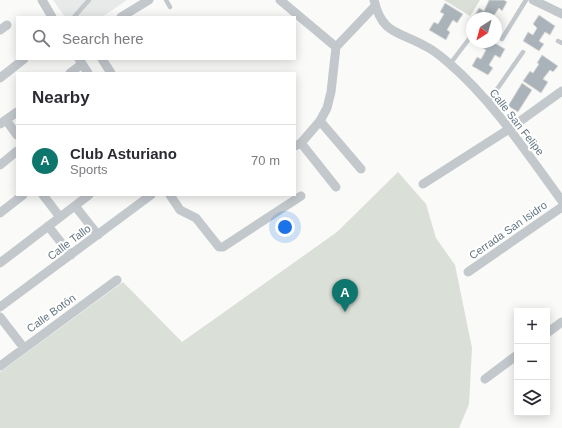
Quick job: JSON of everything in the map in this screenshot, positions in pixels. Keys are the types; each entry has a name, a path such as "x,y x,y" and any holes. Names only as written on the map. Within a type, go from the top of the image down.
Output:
{"street":[{"path":"42,0 51,16"},
{"path":"131,14 149,0"},
{"path":"280,0 336,47"},
{"path":"533,0 562,14"},
{"path":"336,187 298,145 320,121 326,108 331,92 336,47 375,3"},
{"name":"Calle San Felipe","path":"375,3 385,26 398,35 426,46 450,64 488,102 562,201"},
{"path":"0,78 23,60"},
{"path":"103,60 110,72"},
{"path":"71,72 81,62 87,72"},
{"path":"423,184 509,129 562,91"},
{"path":"16,113 3,122 16,134"},
{"path":"320,121 361,169"},
{"path":"0,165 16,155"},
{"path":"0,213 22,196"},
{"path":"44,196 60,217"},
{"path":"0,263 88,196"},
{"name":"Calle Tallo","path":"0,307 151,196"},
{"path":"171,196 180,210 196,218 215,244 219,247 224,247 301,196"},
{"path":"75,206 98,236"},
{"name":"Cerrada San Isidro","path":"468,272 562,207"},
{"path":"48,226 71,255"},
{"name":"Calle Botón","path":"0,366 117,280"},
{"path":"0,317 24,348"},
{"path":"550,331 562,322"},
{"path":"485,379 514,357"}],"lane":[{"path":"75,16 89,0"},
{"path":"166,0 170,7"},
{"path":"502,38 526,0"},
{"path":"450,64 466,43"},
{"path":"488,102 523,52"}],"shaded area":[{"path":"53,0 127,0 103,16 64,16"},
{"path":"444,0 480,0 472,12 466,12 466,14"},
{"path":"398,172 426,204 436,238 455,265 472,348 469,404 459,428 0,428 0,372 123,282 182,342 337,232"}],"building":[{"path":"489,0 504,0 507,2 502,11 499,8 496,12 477,12 479,8 484,11"},
{"path":"445,3 463,14 457,23 453,20 447,30 450,32 446,40 429,30 434,22 438,24 444,14 440,12"},
{"path":"539,15 555,26 550,35 545,32 539,41 544,44 539,51 523,41 528,32 533,35 537,28 533,24"},
{"path":"502,47 505,49 500,58 495,55 489,65 493,68 488,75 472,66 477,57 481,59 486,50 483,48"},
{"path":"542,55 558,66 553,72 550,70 543,79 548,82 541,93 523,81 530,71 533,73 539,64 537,63"},
{"path":"522,83 532,90 518,112 508,106"}],"place":[{"name":"Club Asturiano","path":"345,312"}]}
